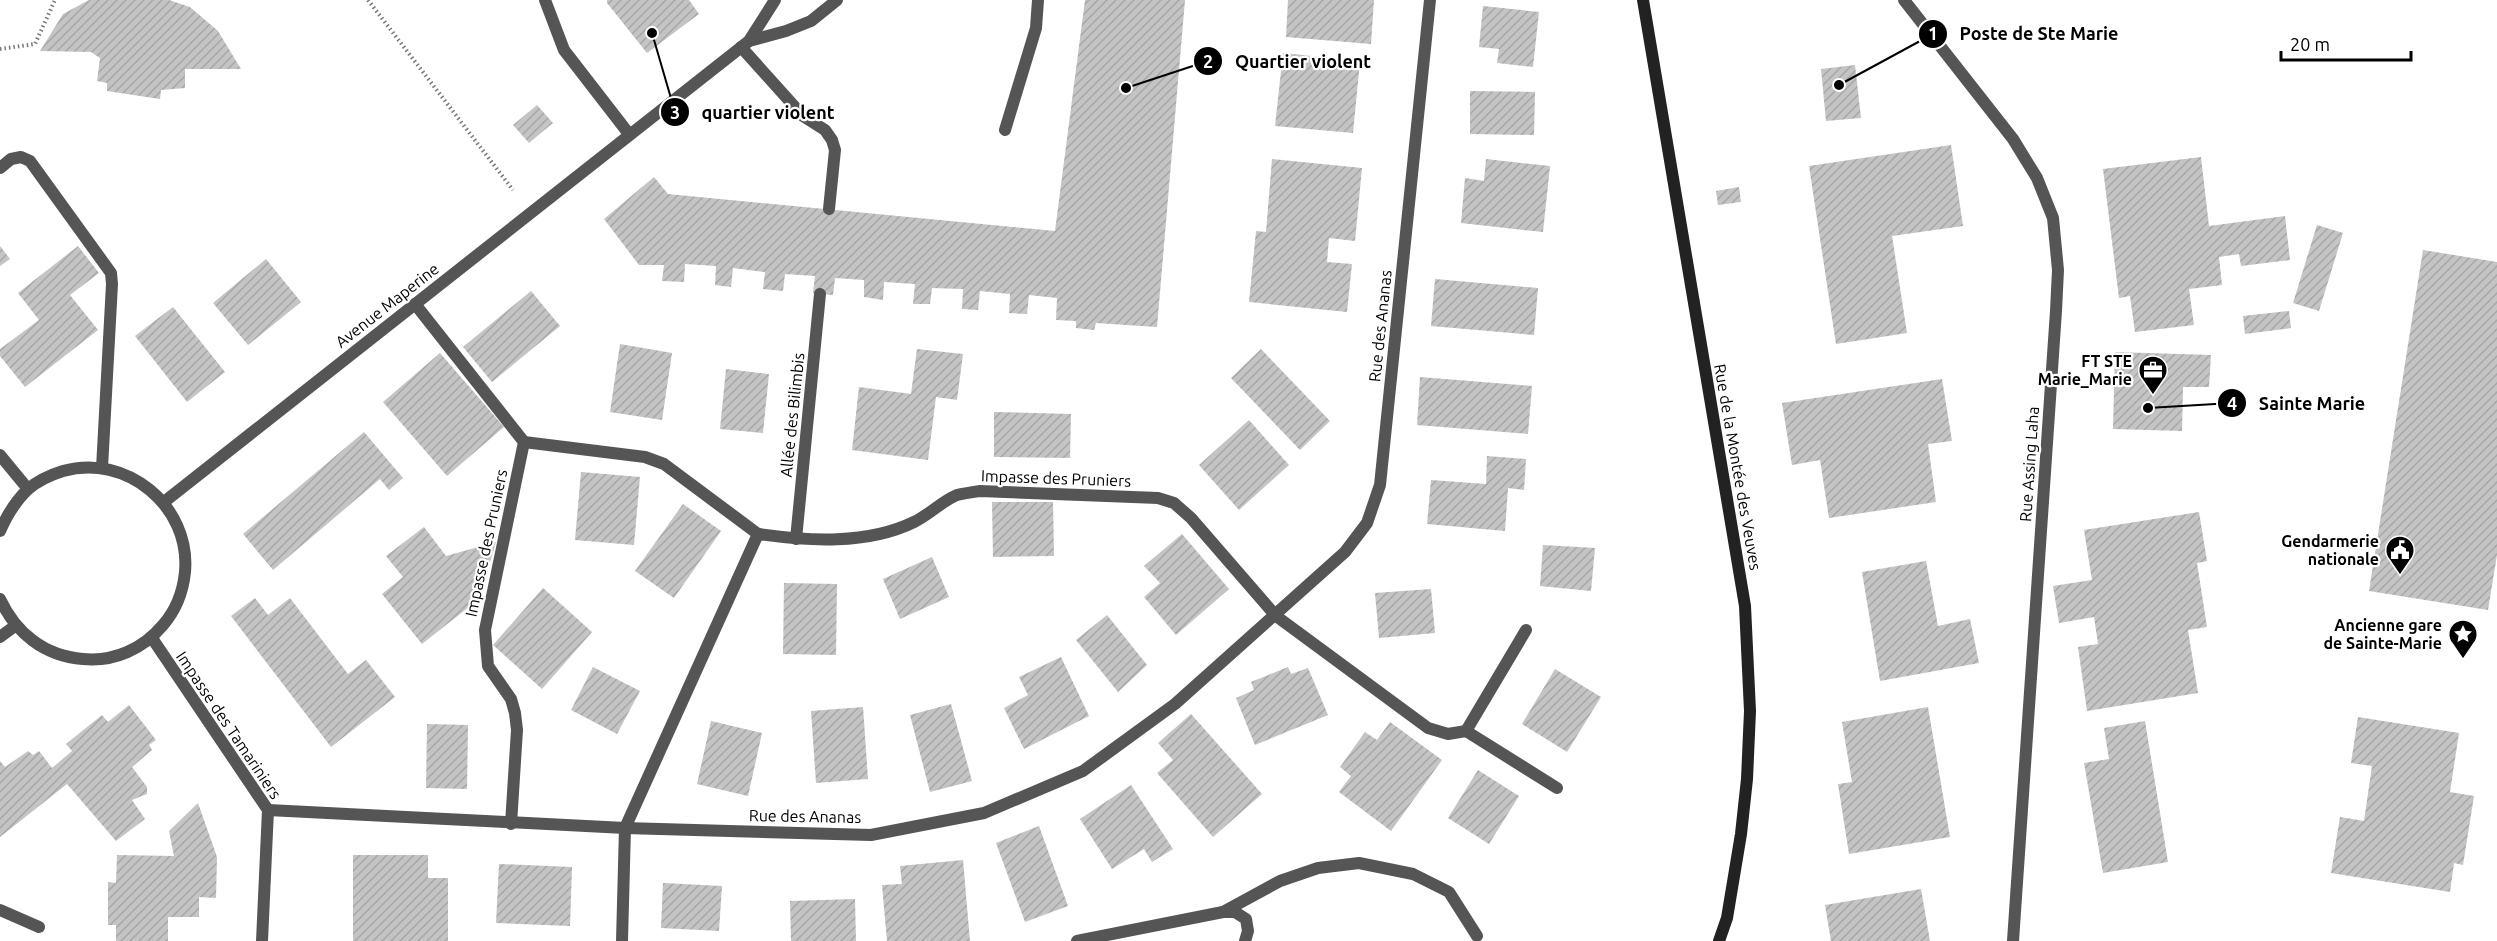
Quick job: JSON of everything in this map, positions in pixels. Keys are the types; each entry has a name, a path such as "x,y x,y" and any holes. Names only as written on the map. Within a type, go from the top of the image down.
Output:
{"main road":[{"name":"Rue de la Montée des Veuves","path":"1643,0 1745,606 1750,711 1747,779 1727,918 1719,941"}],"street":[{"path":"545,0 564,50 629,134"},
{"name":"Avenue Maperine","path":"164,501 745,44 775,0"},
{"name":"Avenue Maperine","path":"745,44 811,21 837,0"},
{"path":"1005,130 1036,28 1038,0"},
{"name":"Rue des Ananas","path":"268,810 511,824 871,835 984,813 1083,771 1175,704 1276,616 1345,552 1367,523 1380,485 1430,0"},
{"name":"Rue Assing Laha","path":"1904,0 2013,139 2037,178 2053,218 2058,280 2013,941"},
{"path":"745,44 803,116 825,130 832,140 835,150 829,210"},
{"path":"0,168 11,159 21,157 30,161 111,273 102,468"},
{"name":"Allée des Bilimbis","path":"796,539 820,294"},
{"path":"415,304 524,442"},
{"name":"Impasse des Pruniers","path":"511,824 517,730 515,713 511,699 488,666 484,630 524,442 645,457 664,464 758,534 796,539 864,537 890,532 915,522 956,496 980,491 1158,498 1174,502 1191,518 1276,616"},
{"path":"0,455 28,489"},
{"path":"0,531 9,512 28,489 50,475 76,468 102,468 124,473 146,485 164,501 179,528 186,557 183,587 171,615 152,638 125,654 96,660 66,658 38,646 15,626 0,598"},
{"path":"622,941 624,828 758,534"},
{"path":"1276,616 1428,728 1448,734 1466,731 1557,788"},
{"path":"0,637 15,626"},
{"path":"1466,731 1526,630"},
{"name":"Impasse des Tamariniers","path":"152,638 268,810 262,941"},
{"path":"1223,912 1280,881 1318,868 1359,863 1413,874 1449,892 1477,936"},
{"path":"0,910 39,927"},
{"path":"1077,941 1223,912 1235,912 1246,919 1248,931 1245,941"}],"path":[{"path":"0,49 35,44 40,38 49,9 55,0"},
{"path":"368,0 531,213"}],"building":[{"path":"89,0 169,0 190,7 218,31 241,69 185,69 185,88 161,90 160,99 107,91 107,83 97,81 100,58 91,52 40,51 63,14"},
{"path":"607,0 689,0 699,14 647,53 607,3"},
{"path":"1085,0 1185,0 1157,327 1096,323 1094,330 1076,328 1076,321 1056,320 1057,298 1029,295 1027,314 1009,313 1010,294 980,291 978,310 962,309 963,289 932,288 930,304 913,304 915,284 884,282 883,300 864,297 864,280 835,278 833,295 813,293 815,276 785,274 783,291 763,289 765,272 733,268 731,287 715,285 716,266 685,264 684,282 662,281 664,265 639,265 604,219 654,177 668,194 1055,231"},
{"path":"1288,0 1374,0 1371,44 1286,37"},
{"path":"1483,6 1539,12 1533,67 1497,63 1499,49 1479,47"},
{"path":"1283,53 1360,61 1353,133 1275,126"},
{"path":"1855,65 1861,118 1826,121 1821,69"},
{"path":"1470,91 1535,92 1534,135 1470,134"},
{"path":"537,105 553,123 529,143 513,125"},
{"path":"1951,145 1963,226 1892,236 1907,333 1836,344 1809,166"},
{"path":"2201,157 2209,226 2285,216 2290,260 2241,266 2239,254 2219,257 2222,285 2189,289 2194,325 2135,332 2130,296 2119,298 2103,169"},
{"path":"1272,159 1362,168 1355,241 1329,238 1327,262 1352,264 1347,312 1249,302 1256,231 1266,232"},
{"path":"1486,159 1550,166 1543,232 1461,223 1465,178 1484,181"},
{"path":"1739,187 1741,202 1718,205 1716,191"},
{"path":"2317,225 2343,233 2319,311 2293,303"},
{"path":"0,246 10,259 0,266"},
{"path":"78,246 99,273 70,295 98,330 25,387 0,356 0,349 39,320 18,293"},
{"path":"2423,250 2497,262 2497,555 2488,610 2369,591"},
{"path":"266,259 301,302 248,345 213,303"},
{"path":"1435,279 1538,288 1534,335 1431,326"},
{"path":"531,291 560,326 492,382 463,347"},
{"path":"173,307 225,372 187,402 135,336"},
{"path":"2289,311 2291,328 2245,334 2243,316"},
{"path":"620,344 672,353 662,420 610,412"},
{"path":"917,349 963,354 957,400 936,397 928,460 852,450 859,387 911,394"},
{"path":"1261,349 1330,421 1300,450 1231,378"},
{"path":"2115,352 2211,355 2209,387 2183,387 2182,431 2113,429"},
{"path":"440,353 504,427 447,476 383,402"},
{"path":"726,369 769,374 763,433 720,429"},
{"path":"1420,377 1532,386 1528,434 1417,425"},
{"path":"1942,379 1952,441 1928,444 1936,502 1829,518 1820,460 1792,465 1782,403"},
{"path":"994,412 1071,414 1070,458 994,457"},
{"path":"1249,420 1289,465 1239,510 1199,465"},
{"path":"364,432 403,478 389,490 380,479 273,570 243,534"},
{"path":"1487,456 1526,459 1524,490 1508,488 1505,531 1427,524 1431,480 1486,484"},
{"path":"581,472 640,477 634,545 575,540"},
{"path":"992,502 1053,502 1054,556 993,557"},
{"path":"683,504 721,531 674,598 635,571"},
{"path":"2199,512 2207,561 2197,563 2207,627 2188,630 2198,693 2087,711 2078,647 2098,644 2094,617 2059,623 2053,586 2092,580 2084,530"},
{"path":"424,527 446,556 496,542 479,599 422,644 382,594 403,577 386,556"},
{"path":"1182,534 1229,589 1176,635 1144,597 1160,583 1144,566"},
{"path":"1543,545 1595,548 1591,591 1540,586"},
{"path":"932,557 949,597 900,619 883,579"},
{"path":"1926,561 1938,626 1970,619 1979,663 1880,681 1862,572"},
{"path":"784,583 837,584 836,655 783,654"},
{"path":"543,588 592,632 542,689 493,645"},
{"path":"1431,589 1435,633 1379,638 1375,593"},
{"path":"255,598 268,615 290,598 348,674 366,660 395,697 331,747 231,616"},
{"path":"1107,615 1147,665 1118,692 1076,640"},
{"path":"1061,657 1089,716 1024,749 1004,708 1028,695 1019,677"},
{"path":"593,667 640,691 617,734 571,710"},
{"path":"1288,667 1291,674 1308,668 1328,715 1255,745 1236,698 1254,690 1251,682"},
{"path":"1555,669 1601,697 1567,752 1522,724"},
{"path":"951,704 972,781 930,792 910,715"},
{"path":"129,705 156,740 149,745 152,750 132,767 147,787 147,794 132,800 145,819 116,841 67,784 0,837 0,761 5,767 28,751 33,755 39,751 52,768 72,751 66,744 102,715 108,722"},
{"path":"863,707 868,779 816,783 811,711"},
{"path":"1928,707 1950,837 1849,854 1838,784 1852,782 1842,722"},
{"path":"1191,714 1262,794 1213,837 1157,773 1173,760 1158,743"},
{"path":"2358,717 2459,733 2450,792 2474,796 2463,865 2454,863 2450,892 2331,873 2340,817 2364,821 2372,766 2351,763"},
{"path":"711,721 762,733 748,796 697,784"},
{"path":"2145,721 2168,862 2103,873 2084,763 2109,759 2104,728"},
{"path":"1390,722 1442,760 1391,831 1339,792 1351,776 1340,767 1365,732 1377,740"},
{"path":"427,724 468,725 467,789 426,788"},
{"path":"1478,770 1519,796 1489,844 1448,818"},
{"path":"1131,785 1173,849 1152,862 1144,849 1112,869 1080,819"},
{"path":"198,803 217,857 216,898 199,897 199,917 168,917 168,941 116,941 116,925 108,925 108,882 116,883 117,855 174,856 169,831"},
{"path":"1039,826 1068,906 1025,922 996,843"},
{"path":"353,855 428,855 428,878 448,878 448,941 353,941"},
{"path":"963,860 970,941 887,941 882,885 902,884 900,866"},
{"path":"499,864 572,867 570,926 496,923"},
{"path":"663,883 722,886 719,931 661,928"},
{"path":"1921,889 1930,941 1831,941 1825,905"},
{"path":"855,899 856,941 791,941 790,901"}],"place":[{"name":"quartier violent","path":"652,33"},
{"name":"Poste de Ste Marie","path":"1839,85"},
{"name":"Quartier violent","path":"1126,88"},
{"name":"FT STE Marie_Marie","path":"2153,396"},
{"name":"Sainte Marie","path":"2148,408"},
{"name":"Gendarmerie nationale","path":"2400,576"},
{"name":"Ancienne gare de Sainte-Marie","path":"2463,660"}]}
